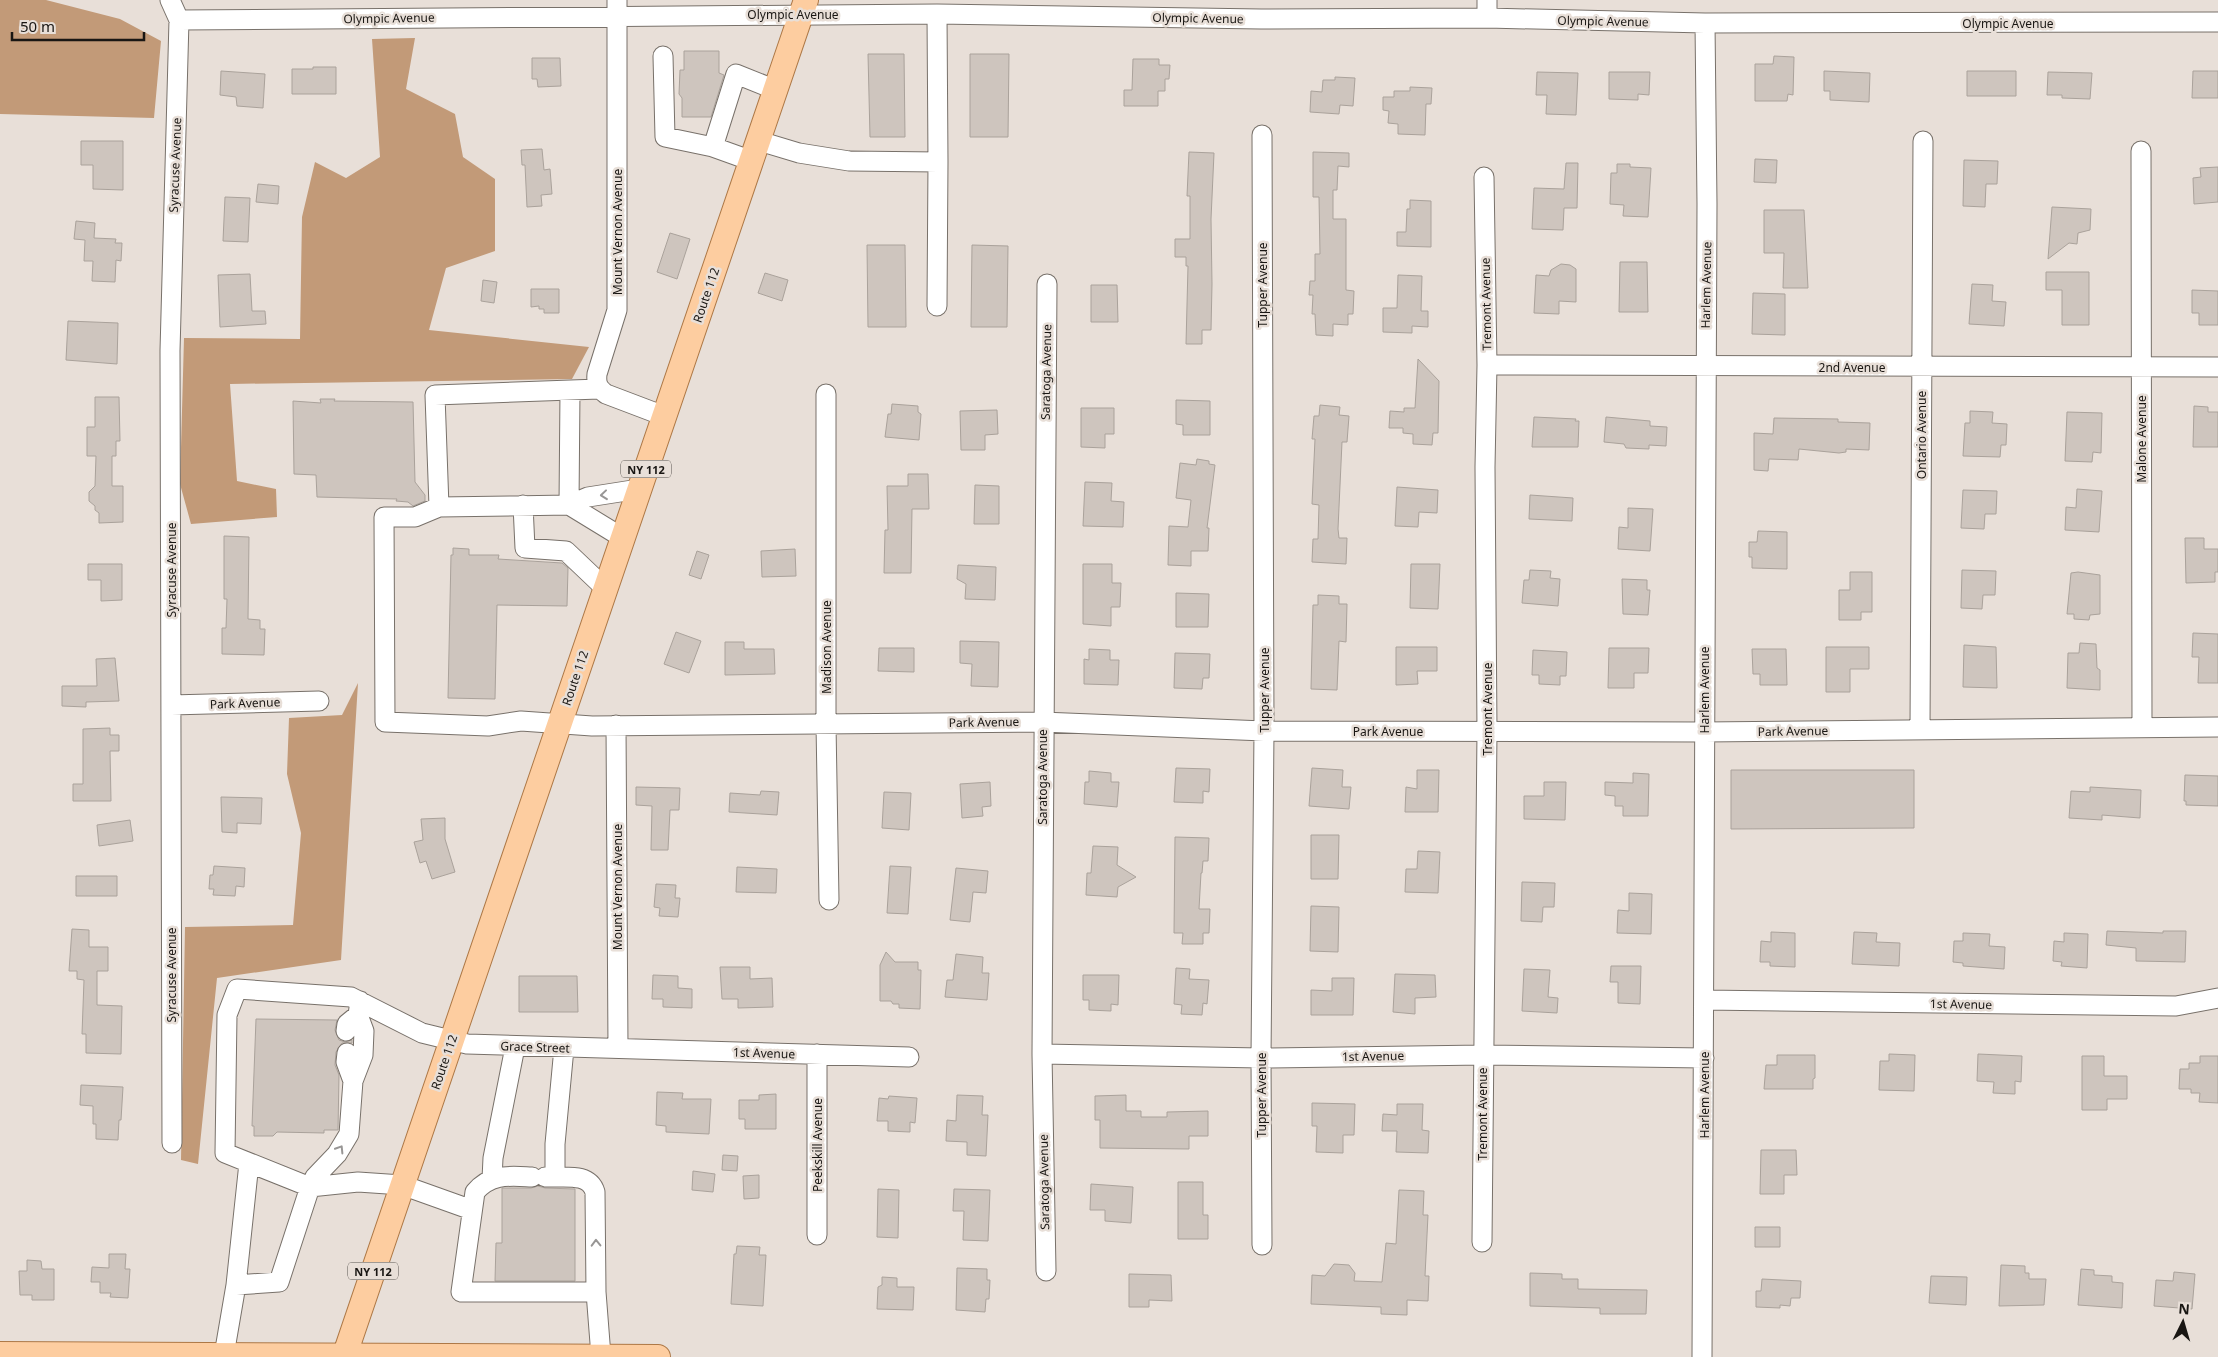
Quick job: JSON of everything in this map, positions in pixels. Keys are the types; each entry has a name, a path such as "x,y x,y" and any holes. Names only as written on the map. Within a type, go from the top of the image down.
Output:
{"main road":[{"name":"Route 112","path":"344,1356 804,7"},
{"path":"0,1354 658,1357"}],"street":[{"name":"Syracuse Avenue","path":"170,0 179,20 170,351 172,1143"},
{"name":"Olympic Avenue","path":"179,20 617,8 917,7 937,14 1018,8 1261,19 1487,9 1705,23 2218,22"},
{"name":"Mount Vernon Avenue","path":"599,389 596,382 597,374 616,310 617,8"},
{"path":"937,14 937,306"},
{"name":"Harlem Avenue","path":"1702,1357 1704,366 1707,204 1705,23"},
{"path":"663,56 665,137 713,147 799,154 849,161 938,162"},
{"path":"713,147 736,74 776,90"},
{"name":"Tupper Avenue","path":"1262,135 1264,731 1261,1058 1262,1245"},
{"name":"Ontario Avenue","path":"1920,729 1923,141"},
{"name":"Malone Avenue","path":"2141,151 2142,726"},
{"name":"Tremont Avenue","path":"1482,1242 1487,731 1484,177"},
{"name":"Saratoga Avenue","path":"1046,1271 1042,1054 1042,722 1047,284"},
{"name":"2nd Avenue","path":"1486,365 2218,367"},
{"path":"639,489 588,497 569,505 439,507 435,395 599,389 606,394 664,416"},
{"path":"569,505 570,391"},
{"name":"Madison Avenue","path":"826,394 826,724 829,900"},
{"path":"569,505 623,538"},
{"path":"523,506 526,548 566,551 606,589"},
{"name":"Park Avenue","path":"439,507 415,517 384,517 385,722 488,726 521,721 616,726 1042,722 1264,731 1704,732 2142,726 2218,727"},
{"name":"Park Avenue","path":"171,705 319,701"},
{"name":"Mount Vernon Avenue","path":"616,726 618,1048"},
{"name":"Grace Street","path":"249,1163 225,1153 227,1015 237,989 351,997 359,1008 422,1033 467,1044 515,1047 618,1048"},
{"name":"1st Avenue","path":"1704,1000 2176,1006 2218,998"},
{"path":"346,1032 347,1024 359,1008"},
{"path":"236,1284 278,1282 310,1187 315,1177 338,1154 349,1134 353,1081 363,1056 364,1031 359,1008"},
{"path":"492,1179 493,1158 515,1047"},
{"path":"544,1177 555,1144 564,1048"},
{"name":"1st Avenue","path":"618,1048 909,1057"},
{"path":"346,1052 346,1062 353,1081"},
{"name":"Peekskill Avenue","path":"817,1054 817,1235"},
{"name":"1st Avenue","path":"1042,1054 1261,1058 1483,1055 1704,1058"},
{"path":"224,1355 236,1284 249,1163 310,1187 358,1182 402,1185 472,1210"},
{"path":"596,1292 461,1292 475,1192 482,1185 500,1176 585,1178 592,1184 595,1192 596,1292 601,1356"}],"shaded area":[{"path":"0,0 46,0 120,19 161,41 154,118 0,114"},
{"path":"415,38 406,89 455,114 463,157 495,179 495,251 446,268 429,330 589,347 572,379 230,384 237,481 276,489 277,517 191,524 180,484 184,338 300,339 302,217 315,162 346,178 380,157 372,39"},
{"path":"358,683 341,960 217,978 198,1164 181,1160 185,927 293,925 301,833 287,774 289,718 342,715"}],"building":[{"path":"684,51 719,51 719,73 724,75 711,117 682,117 682,98 679,94 680,70 684,70"},
{"path":"868,54 904,54 905,137 870,137"},
{"path":"970,54 1009,54 1008,137 970,137"},
{"path":"1774,56 1794,57 1793,95 1788,94 1787,101 1755,101 1755,64 1773,64"},
{"path":"532,58 560,58 561,86 538,87 537,79 532,79"},
{"path":"1133,59 1159,59 1159,65 1170,65 1169,79 1165,79 1165,91 1158,91 1158,106 1124,106 1124,90 1132,90"},
{"path":"313,67 336,67 336,94 292,94 292,69 313,69"},
{"path":"221,71 265,74 263,108 237,106 236,97 220,95"},
{"path":"1824,71 1870,73 1869,102 1830,100 1830,91 1824,91"},
{"path":"1967,71 2016,71 2016,96 1967,96"},
{"path":"2193,71 2218,71 2218,98 2192,98"},
{"path":"1537,72 1578,73 1576,115 1546,114 1547,95 1536,95"},
{"path":"1609,72 1650,72 1649,95 1638,94 1638,100 1609,99"},
{"path":"2048,72 2092,73 2090,99 2062,98 2062,95 2047,95"},
{"path":"1335,77 1355,78 1353,106 1340,105 1339,114 1310,112 1311,91 1322,92 1323,80 1335,80"},
{"path":"1410,87 1432,88 1431,104 1426,104 1425,135 1398,134 1398,124 1388,123 1389,111 1383,110 1383,97 1394,97 1394,91 1410,91"},
{"path":"81,141 123,141 123,190 93,189 93,165 81,165"},
{"path":"542,149 544,170 550,169 552,194 541,195 542,206 527,207 525,165 522,165 521,150"},
{"path":"1189,152 1214,153 1211,219 1211,330 1202,330 1202,344 1186,344 1188,266 1186,266 1186,257 1175,257 1175,239 1190,239 1190,196 1187,196"},
{"path":"1313,152 1349,153 1349,167 1338,166 1337,190 1333,190 1333,219 1346,219 1346,290 1354,291 1353,314 1348,314 1348,325 1333,324 1333,336 1316,335 1315,314 1312,314 1313,295 1309,295 1310,281 1315,281 1315,254 1320,254 1319,197 1313,197"},
{"path":"1755,159 1777,160 1776,183 1754,182"},
{"path":"1964,160 1998,161 1997,184 1986,184 1985,207 1963,206"},
{"path":"1566,163 1578,163 1577,208 1564,208 1563,230 1532,229 1534,188 1564,189"},
{"path":"1617,164 1630,164 1630,167 1651,168 1648,217 1623,216 1624,205 1610,204 1611,173 1617,173"},
{"path":"2218,167 2218,202 2194,204 2193,178 2201,177 2200,168"},
{"path":"258,184 279,186 278,204 256,202"},
{"path":"225,197 250,198 248,242 223,241"},
{"path":"1410,200 1431,201 1431,247 1397,246 1397,232 1406,232 1407,209 1410,209"},
{"path":"2052,207 2091,209 2090,230 2078,233 2077,244 2069,243 2048,259"},
{"path":"1764,210 1804,210 1808,288 1783,288 1784,253 1764,253"},
{"path":"76,221 95,223 94,238 116,239 115,243 122,243 121,261 116,260 115,282 92,281 93,261 84,261 85,240 74,239"},
{"path":"670,233 690,239 677,279 657,272"},
{"path":"867,245 905,245 906,327 868,327"},
{"path":"972,245 1008,246 1007,327 971,327"},
{"path":"1620,262 1647,262 1648,312 1619,312"},
{"path":"1561,264 1570,265 1576,269 1576,302 1559,301 1559,314 1534,313 1536,275 1549,276 1551,270"},
{"path":"2046,272 2089,272 2089,325 2062,325 2062,290 2046,290"},
{"path":"765,273 788,280 782,301 758,293"},
{"path":"250,274 252,311 265,311 266,324 220,327 218,275"},
{"path":"1398,275 1422,276 1421,311 1428,311 1428,327 1412,326 1412,333 1383,332 1383,308 1397,308"},
{"path":"483,280 497,282 494,303 481,301"},
{"path":"1972,284 1993,285 1992,301 2006,302 2004,326 1969,324"},
{"path":"1091,285 1117,285 1118,322 1091,322"},
{"path":"531,289 559,289 559,313 544,313 544,309 539,309 539,306 531,307"},
{"path":"2192,290 2218,291 2218,325 2199,325 2199,313 2192,313"},
{"path":"1753,293 1785,294 1785,335 1752,334"},
{"path":"68,321 118,323 117,364 66,360"},
{"path":"1418,359 1439,381 1438,433 1433,433 1432,445 1413,444 1413,434 1403,433 1403,428 1389,428 1390,411 1404,412 1404,408 1415,408"},
{"path":"95,397 119,397 120,441 116,441 116,456 112,456 112,486 123,486 123,522 99,523 99,513 89,501 89,492 95,486 96,456 87,456 87,427 95,427"},
{"path":"320,399 335,399 334,401 413,402 415,482 425,495 425,501 413,506 408,502 396,501 397,499 317,497 316,475 294,474 293,401 321,403"},
{"path":"1176,400 1210,401 1210,435 1183,435 1183,425 1176,424"},
{"path":"892,404 918,406 918,412 921,414 919,440 885,437 888,414 891,414"},
{"path":"1320,405 1340,407 1339,415 1349,416 1347,442 1342,442 1338,529 1339,538 1347,538 1346,564 1312,562 1313,539 1318,539 1319,505 1312,504 1315,439 1312,439 1314,416 1319,416"},
{"path":"2194,406 2208,407 2208,412 2218,412 2218,447 2193,447"},
{"path":"1081,408 1114,408 1114,434 1105,434 1105,448 1081,447"},
{"path":"997,410 998,434 985,435 985,450 961,450 960,411"},
{"path":"1970,411 1993,412 1992,423 2007,424 2006,445 2001,445 2000,457 1963,456 1965,423 1970,423"},
{"path":"2067,412 2102,413 2101,453 2093,452 2092,462 2065,461"},
{"path":"1534,417 1576,419 1575,421 1579,421 1578,447 1532,447"},
{"path":"1606,417 1650,421 1650,426 1667,427 1666,446 1649,445 1649,449 1626,448 1624,444 1604,442"},
{"path":"1774,418 1838,419 1838,422 1870,423 1869,450 1846,449 1846,452 1839,453 1799,449 1798,460 1769,459 1768,471 1754,470 1754,433 1773,434"},
{"path":"1197,459 1209,461 1209,464 1215,465 1207,528 1209,528 1208,551 1191,551 1191,566 1168,565 1169,526 1188,527 1191,500 1176,498 1180,463 1196,465"},
{"path":"908,474 928,474 929,509 912,509 911,573 884,573 885,530 888,530 887,486 908,486"},
{"path":"1085,482 1112,483 1111,501 1124,502 1123,527 1083,526"},
{"path":"975,485 999,486 999,524 974,524"},
{"path":"1397,487 1438,490 1437,513 1419,512 1418,527 1395,526"},
{"path":"2077,489 2102,491 2099,532 2065,530 2066,507 2076,508"},
{"path":"1963,490 1997,491 1996,514 1985,514 1984,529 1961,528"},
{"path":"1530,495 1573,498 1572,521 1529,519"},
{"path":"1628,508 1653,509 1650,551 1618,549 1619,527 1628,528"},
{"path":"1758,531 1787,532 1787,569 1752,568 1752,557 1749,557 1749,542 1757,542"},
{"path":"224,536 249,537 248,619 260,620 260,629 265,629 264,655 222,654 222,628 226,628 227,599 224,599"},
{"path":"2185,538 2204,538 2204,549 2218,549 2218,572 2215,572 2215,582 2186,583"},
{"path":"453,548 469,549 469,555 499,555 498,559 562,563 568,568 567,606 497,605 495,699 448,698 451,555 453,555"},
{"path":"795,549 796,576 762,577 761,551"},
{"path":"697,551 709,555 701,579 689,575"},
{"path":"88,564 122,564 122,600 101,601 101,580 88,580"},
{"path":"1083,564 1112,564 1112,583 1121,583 1120,607 1111,607 1111,626 1083,624"},
{"path":"1411,564 1440,564 1438,609 1410,608"},
{"path":"958,565 996,567 995,600 965,599 966,584 957,579"},
{"path":"1530,570 1551,571 1550,578 1560,579 1558,606 1522,603 1524,580 1529,580"},
{"path":"1962,570 1996,571 1995,595 1983,595 1982,609 1961,608"},
{"path":"1850,572 1872,572 1872,612 1861,612 1861,620 1839,620 1839,590 1850,590"},
{"path":"2071,573 2100,575 2100,614 2090,615 2089,620 2074,619 2074,614 2067,614"},
{"path":"1622,579 1647,580 1647,590 1650,590 1648,615 1623,614"},
{"path":"1176,593 1209,594 1208,627 1176,627"},
{"path":"1318,595 1339,596 1339,604 1347,604 1346,642 1339,641 1337,690 1311,689 1313,605 1318,605"},
{"path":"676,632 701,641 689,673 664,664"},
{"path":"2193,633 2218,634 2218,683 2198,683 2199,657 2192,657"},
{"path":"960,641 999,642 998,687 971,686 972,664 960,663"},
{"path":"725,642 744,642 744,649 774,649 775,674 725,675"},
{"path":"2080,643 2096,644 2097,668 2100,670 2100,690 2067,688 2068,653 2079,653"},
{"path":"1964,645 1996,647 1997,688 1963,687"},
{"path":"1396,647 1437,647 1437,671 1417,671 1418,684 1396,685"},
{"path":"1826,647 1869,647 1869,669 1850,669 1850,692 1826,692"},
{"path":"879,648 914,648 914,672 878,671"},
{"path":"1609,648 1649,648 1648,673 1634,673 1634,688 1608,688"},
{"path":"1089,649 1110,650 1110,660 1119,660 1118,685 1084,684 1084,659 1089,660"},
{"path":"1752,649 1786,649 1787,685 1760,685 1760,674 1753,674"},
{"path":"1533,650 1567,652 1566,676 1560,676 1560,685 1539,684 1539,675 1532,675"},
{"path":"1175,653 1210,654 1209,678 1203,678 1202,689 1174,688"},
{"path":"115,658 119,701 86,702 86,707 62,706 62,686 97,686 96,659"},
{"path":"110,728 110,735 119,735 119,751 110,751 111,801 73,801 73,784 83,784 83,729"},
{"path":"1176,768 1210,769 1209,792 1203,791 1203,803 1174,802"},
{"path":"1312,768 1343,770 1342,787 1351,787 1349,809 1309,806"},
{"path":"1417,770 1439,770 1438,812 1405,812 1406,787 1417,789"},
{"path":"1731,770 1914,770 1914,828 1731,829"},
{"path":"1089,771 1111,773 1111,782 1119,782 1117,807 1084,804 1085,782 1089,782"},
{"path":"1633,773 1649,774 1648,816 1623,816 1623,806 1615,806 1615,796 1605,795 1605,782 1633,783"},
{"path":"2185,775 2218,776 2218,806 2186,805 2186,801 2184,801"},
{"path":"990,782 991,806 982,807 983,816 962,818 960,784"},
{"path":"1544,782 1566,782 1565,820 1524,819 1524,796 1544,796"},
{"path":"636,787 680,788 679,810 670,810 668,850 651,850 652,806 636,805"},
{"path":"2090,787 2141,790 2140,818 2102,815 2102,820 2069,818 2071,791 2090,792"},
{"path":"761,791 779,792 777,815 729,812 730,793 760,795"},
{"path":"884,792 911,793 909,830 882,828"},
{"path":"221,797 262,798 261,824 237,823 237,833 222,832"},
{"path":"445,818 445,839 455,872 432,879 426,861 420,863 414,842 423,840 421,819"},
{"path":"130,820 133,841 99,846 97,825"},
{"path":"1311,835 1339,835 1338,879 1311,879"},
{"path":"1175,837 1209,838 1208,861 1203,861 1201,873 1199,909 1210,909 1209,933 1203,933 1203,944 1182,944 1183,933 1174,933"},
{"path":"1093,846 1118,847 1117,865 1136,877 1118,887 1117,897 1086,895 1087,873 1091,873"},
{"path":"1418,851 1440,852 1438,893 1405,892 1406,869 1417,869"},
{"path":"214,866 245,868 244,887 236,886 235,896 213,895 214,889 209,889 210,875 213,875"},
{"path":"890,866 911,867 908,914 887,913"},
{"path":"737,867 777,869 776,893 736,892"},
{"path":"956,868 988,871 986,893 973,892 970,922 950,920"},
{"path":"76,876 117,876 117,896 76,896"},
{"path":"1522,882 1555,883 1554,907 1543,907 1542,922 1521,921"},
{"path":"656,884 676,885 675,898 680,898 678,917 659,916 660,908 654,907"},
{"path":"1629,893 1652,894 1651,934 1617,933 1618,910 1629,911"},
{"path":"1311,906 1339,907 1338,952 1310,951"},
{"path":"72,929 89,930 89,947 108,947 108,971 97,971 97,1005 122,1006 121,1054 86,1053 86,1034 82,1034 84,980 77,979 77,971 69,971"},
{"path":"2107,931 2163,933 2163,931 2186,931 2185,962 2136,961 2136,948 2106,945"},
{"path":"1771,932 1795,933 1795,967 1770,966 1770,962 1760,962 1761,941 1771,942"},
{"path":"1854,932 1877,933 1876,942 1900,943 1899,966 1852,964"},
{"path":"1963,933 1990,934 1989,946 2005,947 2004,969 1963,966 1963,963 1953,962 1954,941 1963,941"},
{"path":"2064,933 2088,934 2087,968 2061,966 2062,962 2053,961 2054,941 2064,942"},
{"path":"886,952 895,962 918,962 918,970 921,970 920,1009 899,1008 899,1004 893,1004 891,1001 880,1001 880,965"},
{"path":"956,954 983,957 982,973 989,973 987,1000 945,997 947,980 953,980"},
{"path":"1611,966 1641,966 1640,1004 1618,1003 1618,982 1610,982"},
{"path":"720,967 750,967 750,979 772,978 773,1007 738,1008 738,999 722,999"},
{"path":"1176,968 1190,969 1189,979 1209,980 1207,1004 1203,1003 1202,1015 1181,1014 1182,1005 1174,1004"},
{"path":"1524,969 1550,970 1548,997 1558,998 1557,1013 1522,1011"},
{"path":"1395,974 1435,975 1436,997 1415,998 1415,1014 1393,1012"},
{"path":"653,975 678,976 678,988 692,989 692,1008 663,1007 663,999 652,999"},
{"path":"1083,975 1119,975 1118,1005 1111,1004 1111,1011 1089,1010 1089,1000 1083,1000"},
{"path":"519,976 577,976 578,1012 519,1012"},
{"path":"1332,978 1354,978 1353,1015 1311,1015 1311,990 1332,991"},
{"path":"256,1019 337,1020 335,1030 339,1040 345,1042 352,1040 352,1043 342,1043 336,1052 335,1065 339,1075 338,1130 324,1130 324,1133 277,1132 273,1136 254,1136 254,1126 252,1126"},
{"path":"1889,1054 1915,1055 1914,1091 1879,1090 1880,1061 1889,1061"},
{"path":"1978,1054 2022,1056 2021,1082 2015,1081 2015,1094 1993,1093 1994,1082 1977,1081"},
{"path":"1777,1055 1815,1055 1813,1089 1764,1089 1766,1065 1777,1065"},
{"path":"2082,1056 2104,1056 2104,1076 2127,1076 2127,1099 2107,1099 2107,1110 2082,1110"},
{"path":"2200,1056 2218,1056 2218,1103 2199,1102 2200,1093 2191,1093 2191,1089 2179,1089 2180,1069 2189,1069 2189,1063 2200,1063"},
{"path":"81,1085 123,1087 118,1140 96,1139 96,1124 93,1124 93,1106 80,1105"},
{"path":"657,1092 683,1093 682,1099 711,1099 709,1134 666,1132 666,1126 656,1125"},
{"path":"776,1094 776,1129 745,1129 745,1119 739,1119 739,1100 759,1100 759,1095"},
{"path":"957,1095 983,1096 982,1115 988,1115 986,1156 967,1155 967,1142 946,1141 947,1120 956,1121"},
{"path":"1126,1095 1126,1111 1141,1111 1141,1117 1167,1117 1167,1112 1208,1111 1208,1136 1189,1136 1189,1149 1100,1148 1100,1120 1095,1120 1095,1096"},
{"path":"889,1096 917,1098 915,1123 910,1122 910,1132 888,1131 888,1121 877,1121 879,1098 888,1099"},
{"path":"1312,1103 1355,1104 1354,1135 1343,1135 1343,1153 1316,1152 1317,1126 1312,1126"},
{"path":"1397,1104 1423,1104 1422,1130 1429,1131 1428,1153 1396,1152 1397,1131 1382,1131 1383,1114 1397,1115"},
{"path":"1761,1150 1796,1150 1797,1175 1784,1175 1784,1194 1760,1194"},
{"path":"723,1155 738,1156 737,1171 722,1170"},
{"path":"693,1171 715,1174 713,1192 692,1190"},
{"path":"759,1175 759,1198 744,1199 743,1176"},
{"path":"1178,1182 1203,1182 1203,1215 1208,1215 1208,1239 1178,1239"},
{"path":"1091,1184 1133,1187 1131,1223 1105,1221 1105,1210 1090,1210"},
{"path":"538,1186 575,1189 575,1281 495,1281 496,1243 502,1243 502,1188 531,1188"},
{"path":"878,1189 899,1190 898,1238 877,1237"},
{"path":"954,1189 990,1190 988,1241 963,1240 964,1211 953,1211"},
{"path":"1399,1190 1424,1191 1423,1215 1428,1215 1425,1276 1429,1276 1428,1301 1407,1300 1407,1315 1381,1314 1381,1307 1311,1304 1312,1275 1325,1276 1334,1264 1349,1265 1355,1273 1354,1281 1382,1282 1386,1243 1396,1244"},
{"path":"1755,1227 1780,1227 1780,1247 1755,1247"},
{"path":"737,1246 760,1247 759,1255 766,1255 763,1306 731,1304 734,1254 736,1254"},
{"path":"109,1254 126,1254 125,1269 130,1269 128,1298 110,1297 111,1293 100,1293 100,1282 91,1282 92,1267 109,1268"},
{"path":"27,1260 41,1261 42,1269 54,1269 54,1300 32,1300 32,1295 20,1295 19,1271 27,1271"},
{"path":"2001,1265 2025,1266 2025,1273 2029,1273 2029,1279 2046,1279 2044,1305 1999,1306"},
{"path":"957,1268 987,1269 987,1280 990,1280 989,1299 986,1299 985,1312 956,1310"},
{"path":"2081,1269 2094,1270 2094,1275 2112,1276 2112,1282 2123,1283 2122,1308 2078,1305"},
{"path":"2174,1272 2195,1274 2192,1309 2154,1306 2156,1280 2173,1281"},
{"path":"1530,1273 1562,1274 1562,1279 1578,1279 1578,1289 1647,1290 1646,1314 1600,1314 1600,1308 1530,1306"},
{"path":"1129,1274 1171,1275 1172,1301 1149,1300 1149,1307 1129,1307"},
{"path":"1931,1276 1967,1277 1966,1305 1929,1303"},
{"path":"882,1277 897,1278 897,1287 914,1287 913,1310 877,1309 878,1287 882,1285"},
{"path":"1762,1279 1801,1281 1800,1298 1791,1298 1790,1306 1780,1305 1780,1308 1756,1307 1756,1291 1761,1291"}]}
